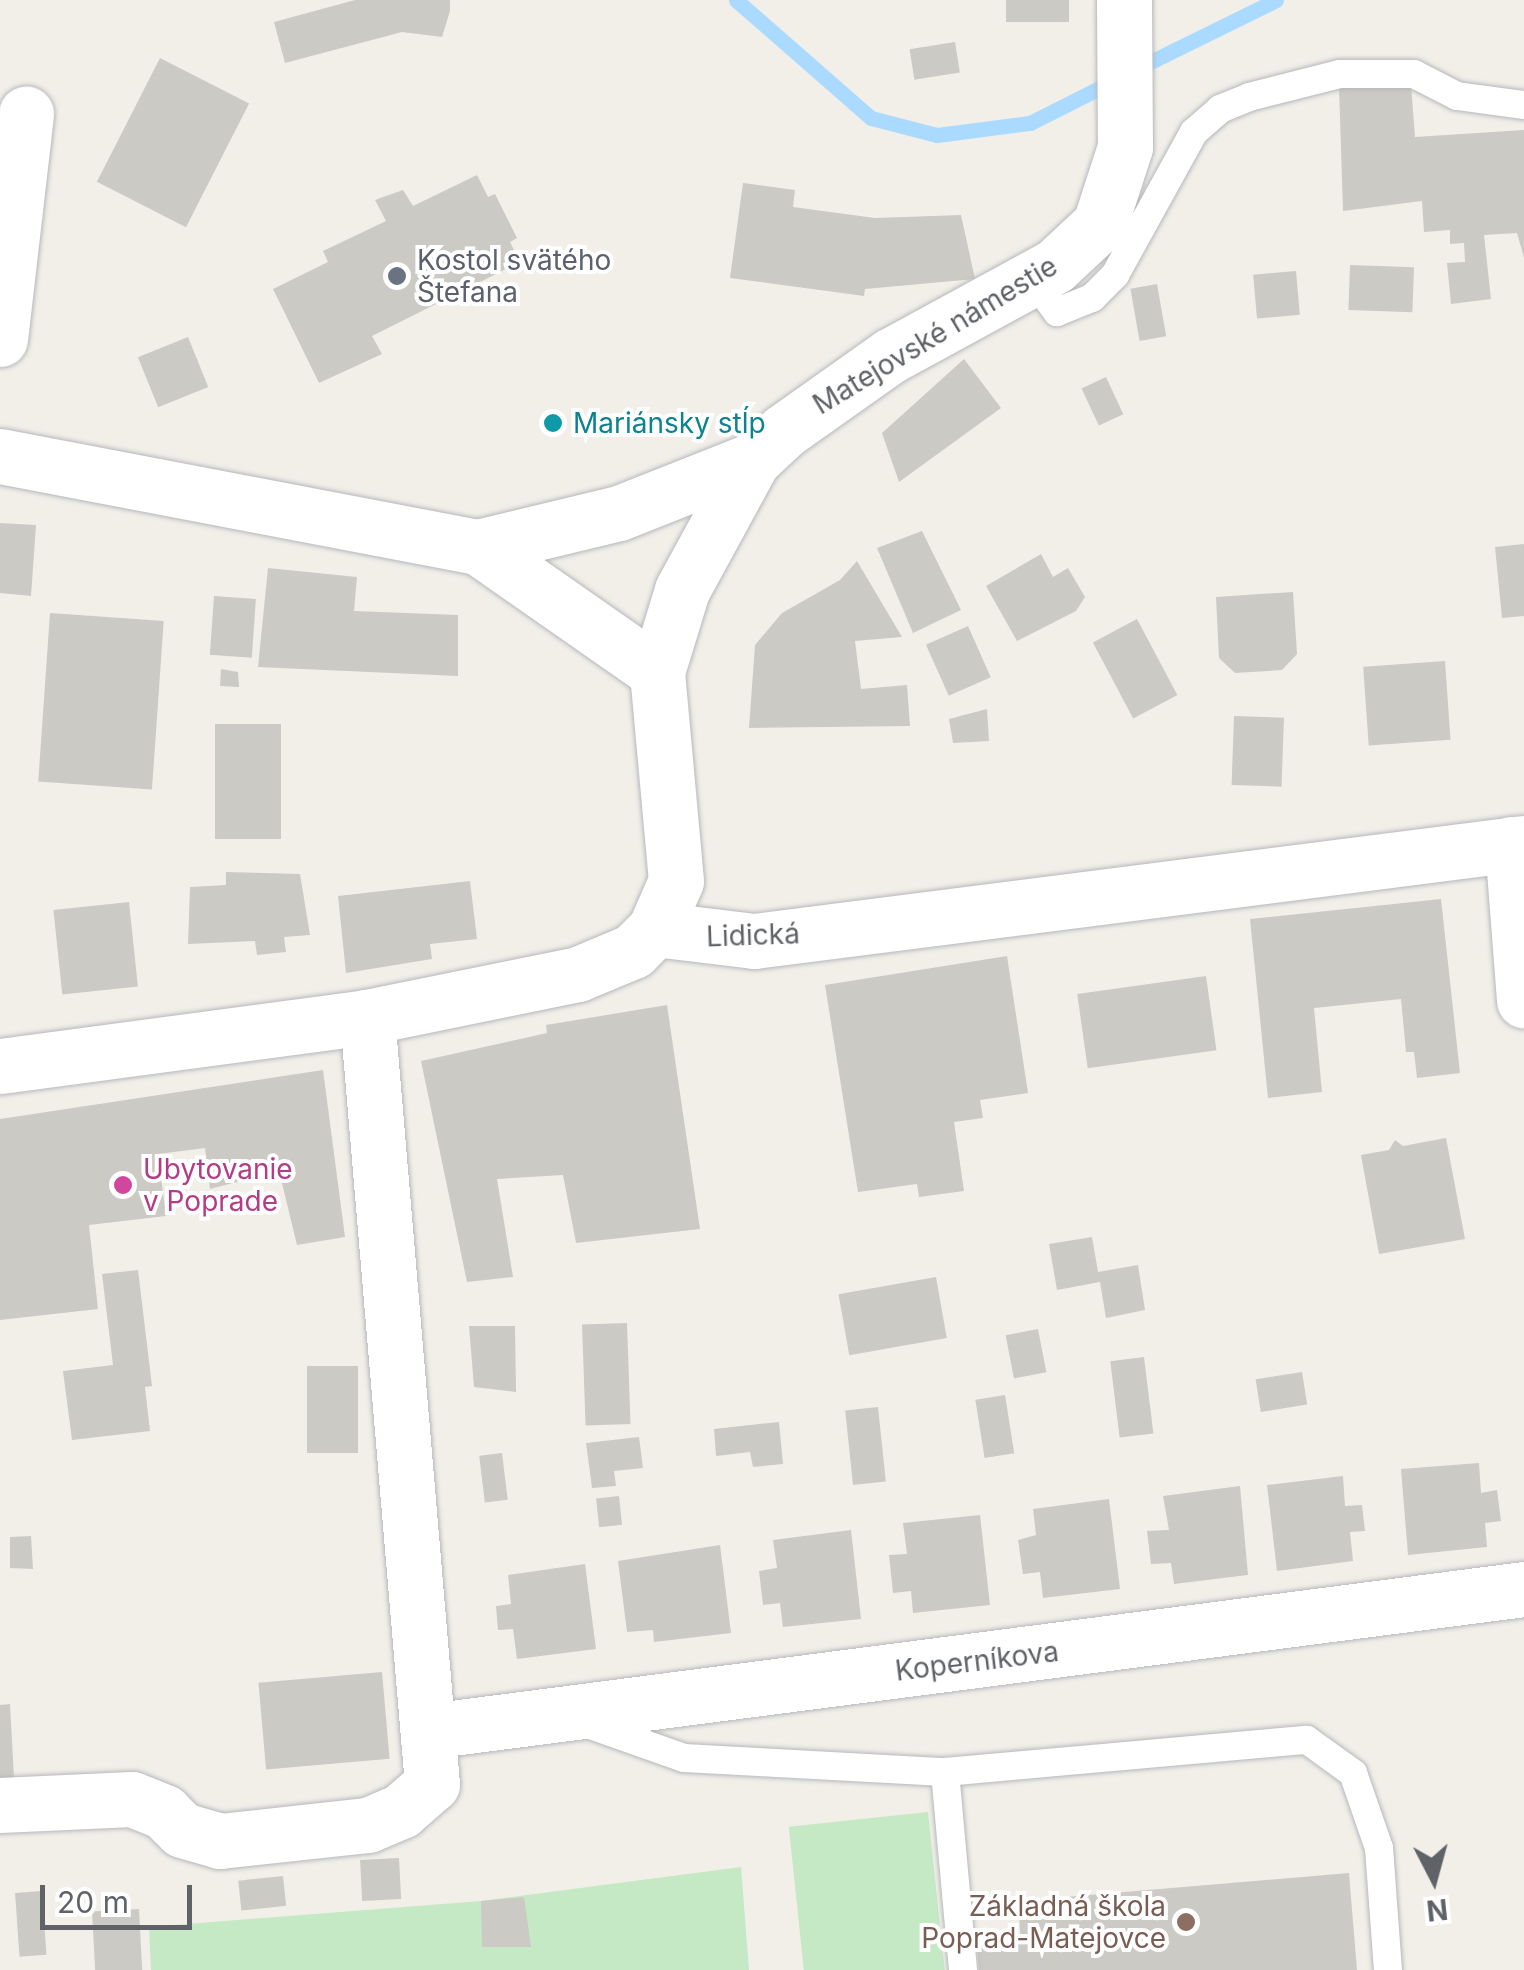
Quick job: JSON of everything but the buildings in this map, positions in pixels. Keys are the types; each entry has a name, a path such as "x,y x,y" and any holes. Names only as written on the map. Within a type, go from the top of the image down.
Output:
{"street":[{"name":"Matejovské námestie","path":"0,456 478,547 619,514 753,460 822,400 1033,279 1100,224 1125,147 1124,0"},
{"path":"0,339 26,113"},
{"name":"Matejovské námestie","path":"655,929 669,903 678,858 657,672 682,590 753,460"},
{"name":"Matejovské námestie","path":"478,547 657,672"},
{"path":"1518,843 1523,988"},
{"name":"Lidická","path":"655,929 754,941 1518,843"},
{"path":"0,1066 368,1017 610,964 655,929"},
{"path":"0,1805 132,1799 164,1812 182,1830 220,1841 368,1826 400,1811 432,1784 368,1017"},
{"name":"Koperníkova","path":"429,1731 1524,1589"}],"lane":[{"path":"1033,279 1056,312 1092,298 1115,275 1194,132 1220,110 1249,97 1340,74 1414,74 1458,96 1524,105"},
{"path":"564,1716 684,1758 945,1772 1307,1740 1353,1774 1379,1848 1388,1970"},
{"path":"945,1772 963,1970"}],"green space":[{"path":"928,1812 945,1970 804,1970 789,1827"},
{"path":"741,1867 749,1970 151,1970 149,1927 481,1901"}],"waterway":[{"path":"736,0 871,118 937,135 1030,123 1111,82"},
{"path":"1136,69 1276,0"}],"place":[{"name":"Kostol svätého Štefana","path":"397,276"},
{"name":"Mariánsky stĺp","path":"553,423"},
{"name":"Ubytovanie v Poprade","path":"123,1185"},
{"name":"Základná škola Poprad-Matejovce","path":"1186,1922"}]}
